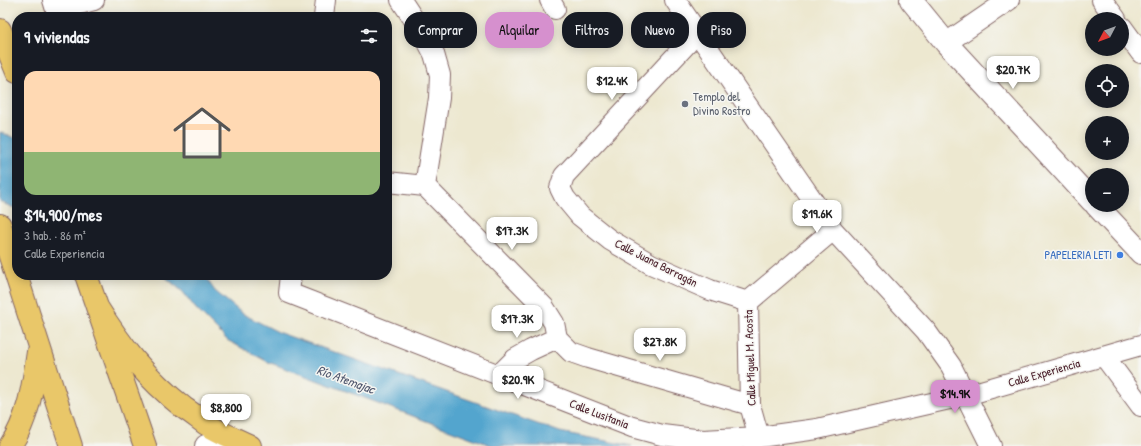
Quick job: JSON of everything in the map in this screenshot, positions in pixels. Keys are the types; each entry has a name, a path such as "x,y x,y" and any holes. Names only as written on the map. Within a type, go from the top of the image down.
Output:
{"highway":[{"path":"0,30 12,60"},
{"path":"0,224 12,262"},
{"path":"18,280 71,446"},
{"path":"88,280 145,446"},
{"path":"96,307 133,359 169,396 208,425 250,446"},
{"path":"10,446 28,410 39,347"}],"street":[{"path":"54,5 94,0"},
{"path":"325,12 326,0"},
{"path":"401,0 424,35 434,54 440,75 439,98 425,186"},
{"path":"675,0 697,33"},
{"path":"911,0 946,43 1085,193"},
{"path":"946,43 1010,0"},
{"path":"1102,0 1111,12"},
{"name":"Calle Juana Barragán","path":"697,35 564,176 560,188 565,198 580,216 610,240 651,264 710,290 748,302"},
{"path":"1129,37 1141,53"},
{"path":"708,48 833,230 926,331 951,366 992,446"},
{"path":"392,183 425,186 544,306 554,323 557,338 571,352 750,405"},
{"path":"1103,212 1141,253"},
{"path":"748,302 833,230"},
{"name":"Calle Lusitania","path":"290,284 499,375 668,441 759,437"},
{"name":"Calle Miguel M. Acosta","path":"748,302 750,405 759,437"},
{"path":"499,375 515,359 557,338"},
{"name":"Calle Experiencia","path":"759,437 817,429 967,395 1141,345"},
{"path":"1104,356 1141,406"},
{"path":"206,446 221,444 246,446"}],"water":[{"path":"0,132 12,137 12,207 0,202"},
{"name":"Río Atemajac","path":"169,280 207,280 215,291 243,314 280,333 560,432 632,446 493,446 268,362 227,340 196,309 183,292"}],"place":[{"name":"Templo del Divino Rostro","path":"685,104"},
{"name":"PAPELERIA LETI","path":"1120,255"}]}
